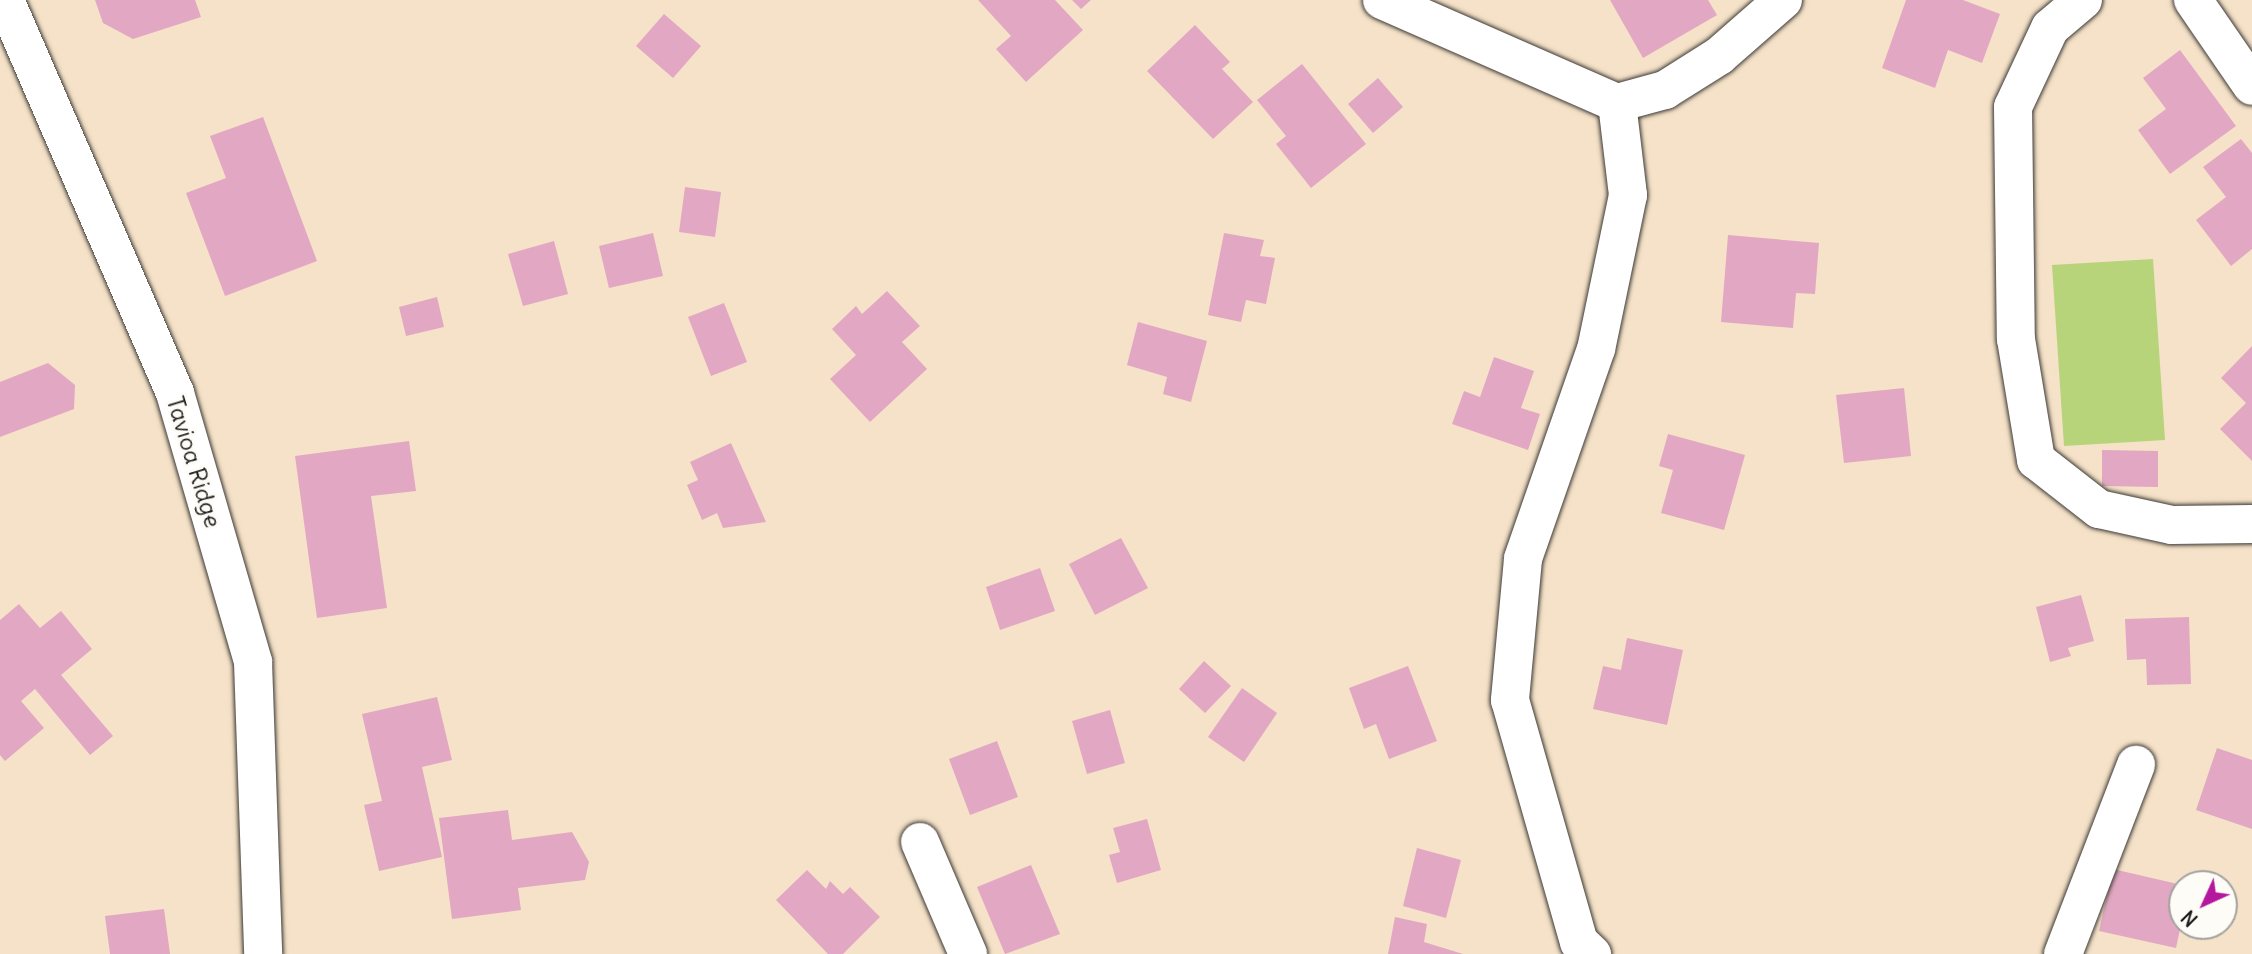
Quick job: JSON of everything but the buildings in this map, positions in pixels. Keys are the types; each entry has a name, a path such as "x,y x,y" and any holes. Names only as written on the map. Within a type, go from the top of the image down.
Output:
{"street":[{"name":"Tavioa Ridge","path":"5,0 175,393 253,662 263,954"},
{"path":"1382,0 1617,103 1676,83 1719,56 1783,0"},
{"path":"2084,0 2050,28 2013,107 2016,339 2036,460 2099,509 2172,525 2252,524"},
{"path":"2193,0 2252,86"},
{"path":"1592,954 1579,942 1510,700 1523,559 1595,349 1628,195 1617,103"},
{"path":"2063,954 2136,765"},
{"path":"920,842 968,954"}],"green space":[{"path":"2153,259 2165,440 2064,446 2052,265"}]}
